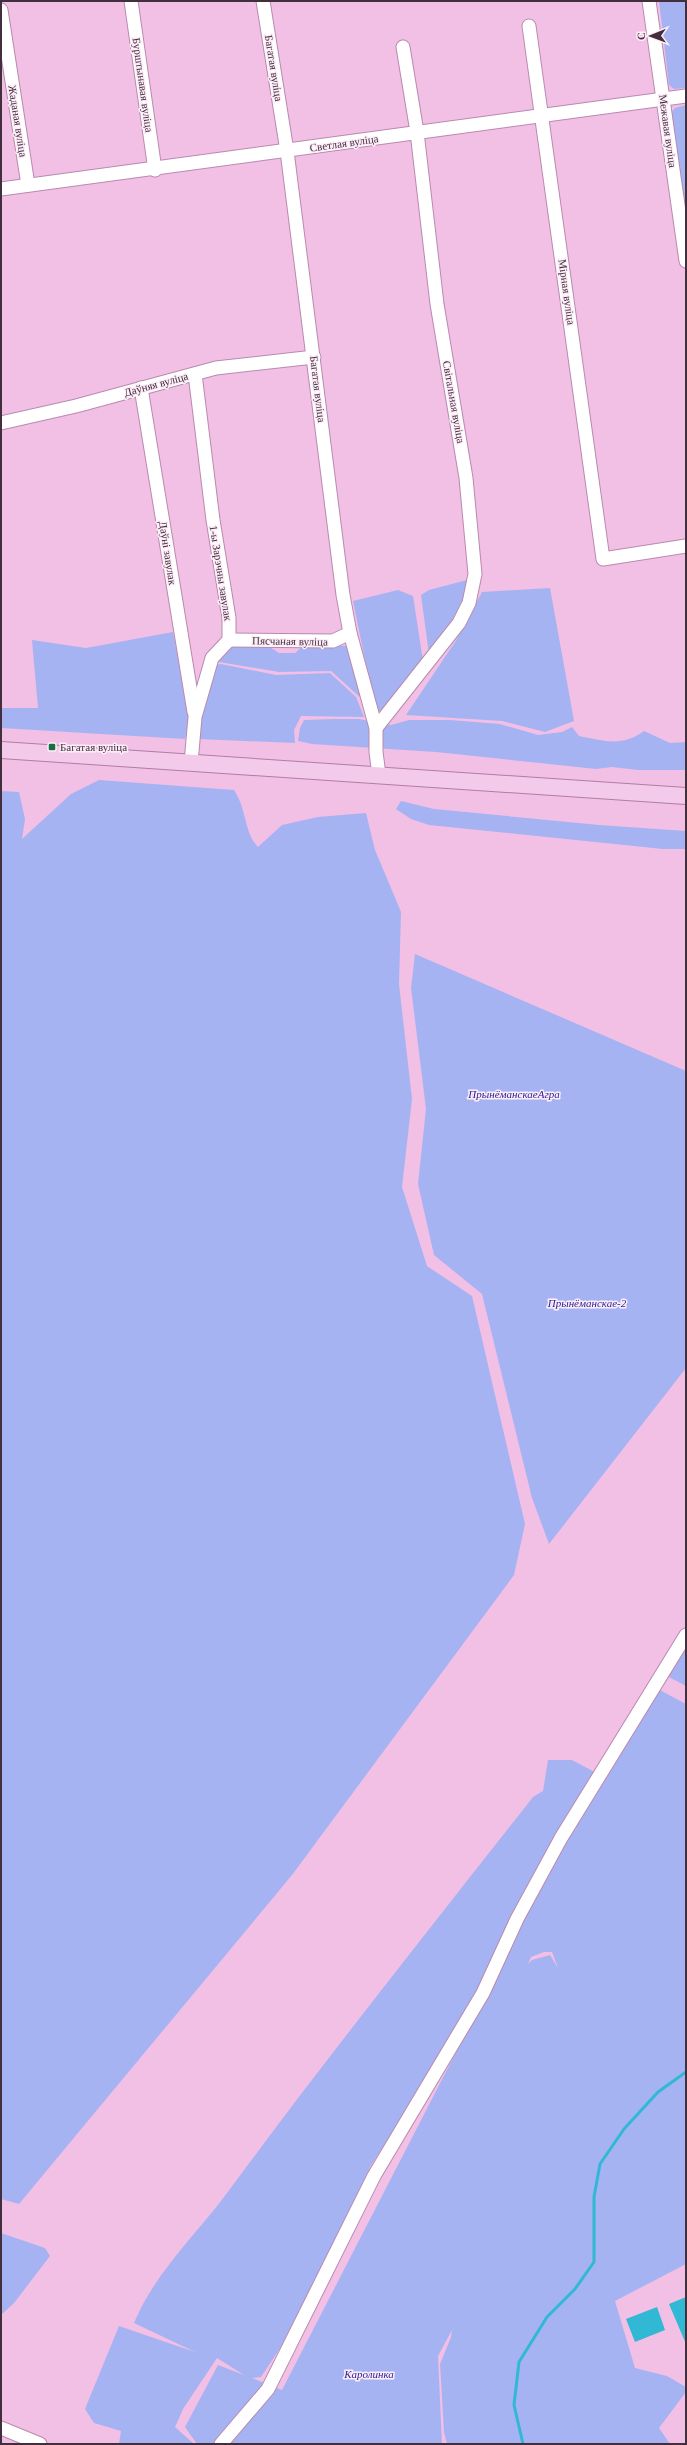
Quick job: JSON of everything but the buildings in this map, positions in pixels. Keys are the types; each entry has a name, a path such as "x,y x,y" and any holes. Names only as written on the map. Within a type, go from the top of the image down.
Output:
{"main road":[{"path":"1,750 686,796"}],"street":[{"name":"Бурштынавая вуліца","path":"131,1 155,170"},
{"name":"Багатая вуліца","path":"263,1 287,151 343,595 350,634 376,728 376,752 379,775"},
{"name":"Межавая вуліца","path":"650,1 686,261"},
{"name":"Жаданая вуліца","path":"1,10 28,185"},
{"name":"Мірная вуліца","path":"529,26 543,116 603,559 686,546"},
{"name":"Світальная вуліца","path":"376,728 459,623 469,602 476,574 466,478 437,304 417,132 403,47"},
{"name":"Светлая вуліца","path":"1,189 155,170 417,132 686,96"},
{"name":"Даўняя вуліца","path":"1,423 223,367 314,358"},
{"name":"1-ы Зарэчны завулак","path":"195,374 213,520 229,618 229,640"},
{"name":"Даўні завулак","path":"141,388 195,717"},
{"name":"Пясчаная вуліца","path":"229,640 333,641 350,634"},
{"path":"191,763 195,717 212,658 229,640"},
{"path":"221,2444 268,2389 374,2176 483,1993 517,1919 561,1838 686,1635"},
{"path":"1,2428 40,2444"}],"green space":[{"path":"659,1 686,1 686,88 674,89 669,85"},
{"path":"686,105 686,219 670,114 675,108"},
{"path":"471,579 464,602 429,654 421,595 429,590"},
{"path":"550,588 574,721 545,732 502,721 406,715 455,642 482,592"},
{"path":"398,590 413,596 423,661 385,711 379,711 373,699 353,601"},
{"path":"173,632 189,718 185,739 1,728 1,708 38,708 32,640 86,648"},
{"path":"232,644 268,646 279,653 295,653 303,646 349,646 363,700 331,671 279,672 219,662"},
{"path":"221,664 276,675 330,673 356,697 364,717 301,716 294,730 295,743 198,739 200,718 215,665"},
{"path":"359,719 391,725 409,720 450,720 500,724 538,735 562,732 572,727 579,736 605,741 621,741 636,736 644,731 670,743 686,742 686,770 638,770 612,767 596,769 436,752 312,744 298,741 300,728 304,720"},
{"path":"99,780 234,790 241,805 250,835 258,847 282,825 318,817 366,813 375,850 401,912 399,984 412,1099 402,1187 427,1266 472,1296 525,1524 514,1575 292,1875 19,2204 1,2199 1,791 19,792 25,819 22,839 71,794"},
{"path":"401,801 434,809 599,825 686,831 686,849 663,849 429,825 411,819 396,809"},
{"path":"415,954 686,1071 686,1368 549,1544 532,1498 482,1294 434,1255 418,1184 426,1109 411,988"},
{"path":"686,1646 686,1686 667,1676"},
{"name":"Каролинка","path":"658,1689 686,1704 686,2264 615,2301 635,2368 667,2376 686,2387 686,2392 659,2428 670,2444 447,2444 444,2432 440,2364 451,2337 452,2330 438,2356 442,2444 197,2444 185,2427 218,2365 244,2375 217,2358 183,2409 175,2427 194,2444 119,2444 121,2431 94,2423 85,2409 119,2326 195,2352 134,2323 143,2304 165,2270 218,2205 304,2090 533,1797 543,1791 548,1760 572,1760 604,1777","holes":["563,1823 577,1829 570,1831 282,2390 252,2378 261,2377 300,2318 359,2201 370,2167 415,2097 482,1983","544,1952 552,1952 558,1968 550,1955 532,1960 528,1964 531,1957"]},
{"path":"1,2233 45,2248 50,2256 14,2303 1,2315"}],"shaded area":[{"path":"686,2297 686,2344 669,2304"},
{"path":"657,2307 665,2330 635,2342 626,2319"}],"waterway":[{"path":"523,2444 514,2405 519,2362 547,2317 575,2289 594,2262 594,2197 600,2164 624,2129 658,2092 686,2072"}],"place":[{"name":"Багатая вуліца","path":"52,747"}],"park label":[{"name":"ПрынёманскаеАгра","path":"514,1094"},
{"name":"Прынёманскае-2","path":"587,1303"}]}
